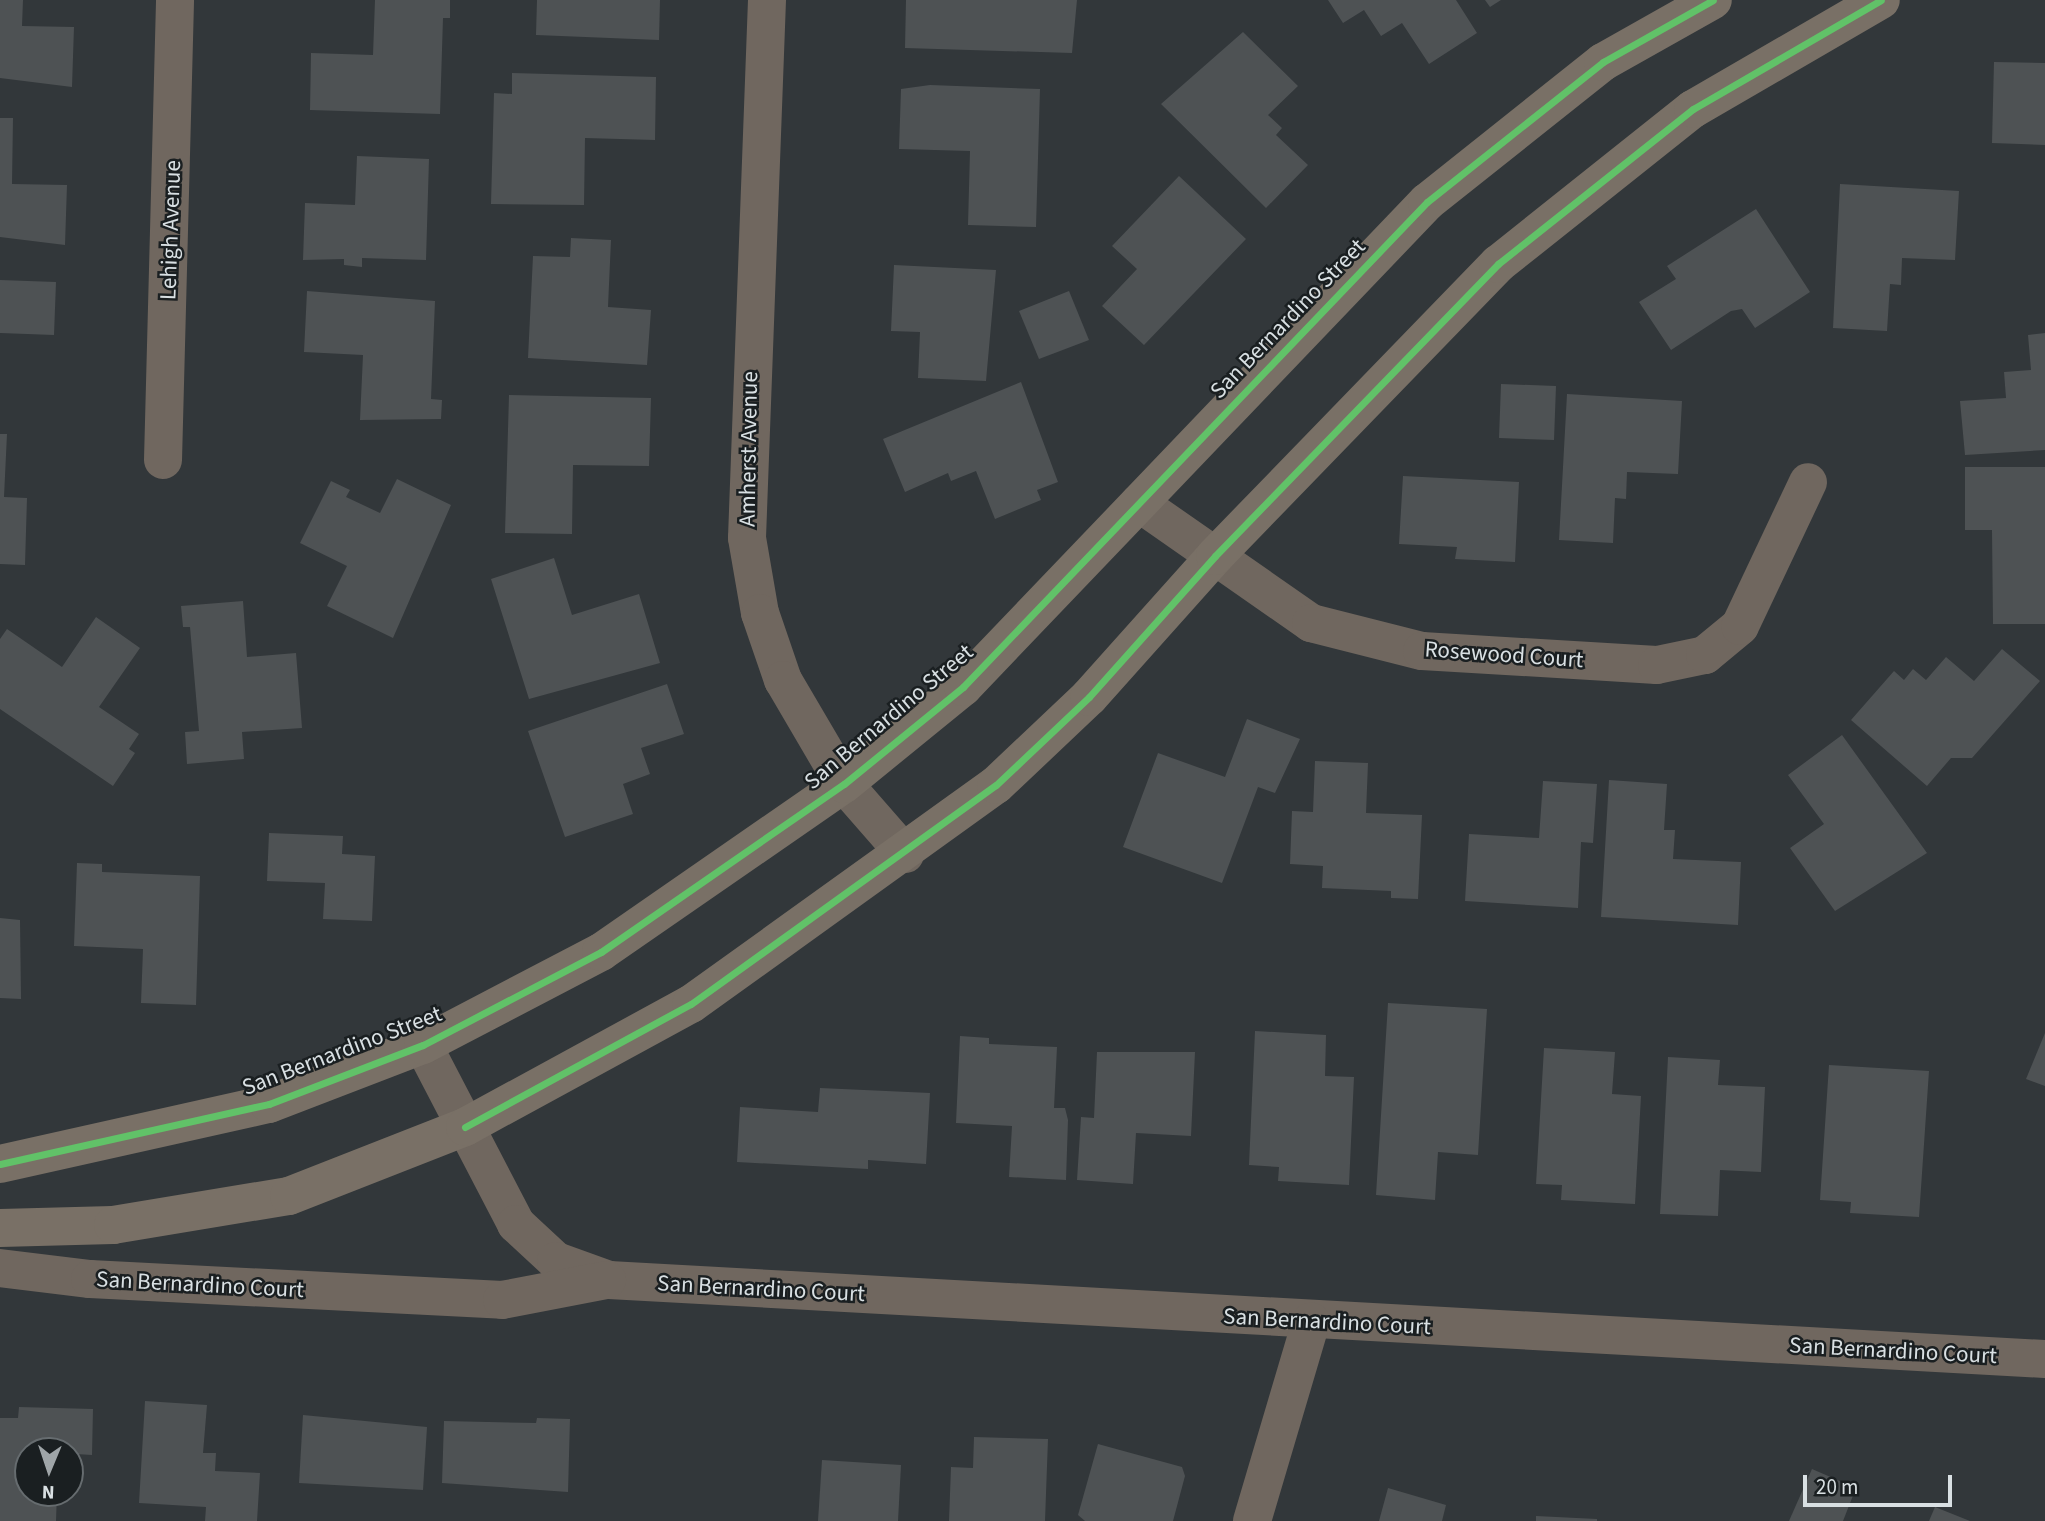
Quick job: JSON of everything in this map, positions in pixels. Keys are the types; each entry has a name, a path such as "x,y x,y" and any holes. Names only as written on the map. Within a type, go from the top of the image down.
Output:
{"main road":[{"name":"San Bernardino Street","path":"0,1164 269,1104 424,1045 601,953 844,784 963,687 1427,202 1603,62 1713,0"},
{"path":"0,1228 113,1225 289,1196 465,1127 691,1004 905,854 996,785 1088,698 1215,556 1498,264 1693,109 1881,0"}],"street":[{"name":"Lehigh Avenue","path":"163,460 175,0"},
{"name":"Amherst Avenue","path":"766,0 747,538 760,614 783,680 844,784 905,854"},
{"name":"Rosewood Court","path":"1139,503 1311,623 1422,651 1657,665 1704,655 1741,626 1808,482"},
{"name":"San Bernardino Court","path":"424,1045 516,1224 556,1261 609,1280"},
{"name":"San Bernardino Court","path":"0,1268 90,1279 502,1300 609,1280 1311,1322 2045,1359"},
{"path":"1252,1521 1311,1322"}],"building":[{"path":"0,0 23,0 22,26 74,27 72,87 0,78"},
{"path":"375,0 450,0 450,18 443,18 440,114 310,110 311,53 373,55"},
{"path":"537,0 660,0 659,40 536,35"},
{"path":"906,0 1077,0 1072,53 905,48"},
{"path":"1328,0 1456,0 1477,33 1429,64 1402,23 1381,36 1364,10 1343,23"},
{"path":"1485,0 1501,0 1490,7"},
{"path":"1243,32 1298,86 1268,115 1282,128 1276,135 1308,165 1266,208 1161,104"},
{"path":"1994,62 2045,63 2045,145 1992,143"},
{"path":"512,73 656,77 655,140 585,138 584,205 491,204 494,93 512,94"},
{"path":"930,85 1040,89 1036,227 968,225 970,151 899,149 901,89"},
{"path":"0,118 13,118 12,184 67,185 65,245 0,237"},
{"path":"357,156 429,159 426,260 362,258 362,267 344,265 344,259 303,260 305,203 355,205"},
{"path":"1179,176 1246,239 1144,345 1102,306 1137,269 1112,246"},
{"path":"1840,184 1959,191 1955,260 1902,258 1901,285 1890,284 1887,331 1833,328"},
{"path":"1756,209 1810,292 1755,328 1742,309 1731,311 1671,350 1639,302 1676,279 1667,266"},
{"path":"571,238 611,240 608,307 651,310 647,365 528,358 533,256 570,257"},
{"path":"894,265 996,270 986,381 918,378 920,332 891,331"},
{"path":"0,280 56,282 54,335 0,333"},
{"path":"307,291 435,301 431,399 442,400 441,419 360,420 363,355 304,352"},
{"path":"1069,291 1089,340 1039,359 1019,311"},
{"path":"2045,333 2045,450 1965,455 1960,401 2006,398 2004,372 2031,370 2028,335"},
{"path":"1021,382 1058,482 1037,490 1041,500 995,519 976,471 951,481 948,473 905,492 883,439"},
{"path":"1501,384 1556,386 1554,440 1499,438"},
{"path":"1567,394 1682,401 1678,474 1627,472 1626,499 1615,498 1613,543 1559,540"},
{"path":"509,395 651,398 649,466 573,465 572,534 505,533"},
{"path":"0,434 7,434 4,497 27,498 25,565 0,564"},
{"path":"1965,467 2045,467 2045,624 1993,624 1992,530 1965,530"},
{"path":"1403,476 1519,482 1515,562 1455,559 1457,547 1399,544"},
{"path":"397,479 451,505 393,638 327,606 347,566 300,543 331,481 350,490 346,497 380,513"},
{"path":"554,558 572,615 639,594 660,663 529,699 491,579"},
{"path":"243,601 247,657 296,653 302,728 242,732 244,759 187,764 185,732 199,731 190,627 183,627 181,606"},
{"path":"96,617 140,648 99,707 139,734 129,749 135,753 113,786 0,709 0,639 7,629 62,667"},
{"path":"2002,649 2040,681 1972,758 1951,758 1927,786 1851,720 1894,671 1904,680 1913,669 1926,680 1946,657 1974,681"},
{"path":"667,684 684,734 641,748 650,774 623,784 633,814 565,837 528,731"},
{"path":"1247,719 1300,739 1275,793 1258,787 1222,883 1123,847 1158,753 1225,777"},
{"path":"1842,735 1927,853 1835,911 1790,848 1824,824 1788,775"},
{"path":"1315,761 1368,763 1366,813 1422,815 1418,899 1391,898 1391,891 1322,888 1323,866 1290,864 1292,811 1313,812"},
{"path":"1609,780 1667,784 1664,830 1675,830 1673,859 1741,862 1738,925 1601,917"},
{"path":"1543,781 1597,784 1593,843 1581,842 1578,908 1465,901 1469,834 1539,838"},
{"path":"269,833 343,836 342,854 375,856 372,921 323,919 325,883 267,881"},
{"path":"77,863 102,864 102,872 200,876 196,1005 141,1003 143,949 74,946"},
{"path":"0,918 20,920 21,999 0,998"},
{"path":"1388,1003 1487,1009 1478,1155 1438,1152 1435,1200 1376,1195"},
{"path":"1255,1031 1326,1035 1325,1076 1354,1077 1349,1185 1278,1181 1279,1167 1249,1165"},
{"path":"2045,1033 2045,1086 2026,1079"},
{"path":"960,1036 989,1038 989,1044 1057,1047 1054,1108 1065,1108 1068,1120 1066,1180 1009,1177 1012,1126 956,1123"},
{"path":"1544,1048 1615,1052 1612,1094 1641,1096 1635,1204 1561,1200 1562,1185 1536,1184"},
{"path":"1097,1052 1195,1052 1191,1136 1136,1133 1133,1184 1077,1180 1081,1117 1094,1118"},
{"path":"1668,1057 1720,1060 1718,1085 1765,1087 1761,1172 1720,1170 1718,1216 1660,1214"},
{"path":"1829,1065 1929,1071 1919,1217 1850,1213 1851,1202 1820,1200"},
{"path":"820,1088 930,1093 926,1164 868,1160 868,1169 737,1162 740,1107 818,1112"},
{"path":"145,1401 207,1405 203,1453 216,1453 215,1471 260,1473 257,1521 205,1521 206,1507 139,1503"},
{"path":"19,1407 93,1409 92,1455 84,1454 84,1437 14,1437 14,1507 56,1507 56,1521 0,1521 0,1418 18,1418"},
{"path":"303,1415 427,1427 423,1490 299,1483"},
{"path":"537,1418 570,1419 568,1492 442,1483 444,1421 536,1423"},
{"path":"974,1437 1048,1439 1045,1521 949,1521 951,1467 973,1468"},
{"path":"1098,1444 1182,1467 1185,1476 1173,1521 1085,1521 1078,1515"},
{"path":"822,1460 901,1465 898,1521 818,1521"},
{"path":"1812,1469 1856,1488 1843,1521 1789,1521"},
{"path":"1388,1488 1446,1505 1442,1521 1379,1521"},
{"path":"1935,1507 1970,1521 1929,1521"},
{"path":"1536,1516 1597,1519 1597,1521 1536,1521"}],"cycle path":[{"path":"0,1164 269,1104 423,1045 601,952 844,784 963,687 1427,202 1603,62 1713,0"},
{"path":"465,1127 691,1004 996,785 1089,697 1215,556 1498,264 1693,109 1881,0"}]}
